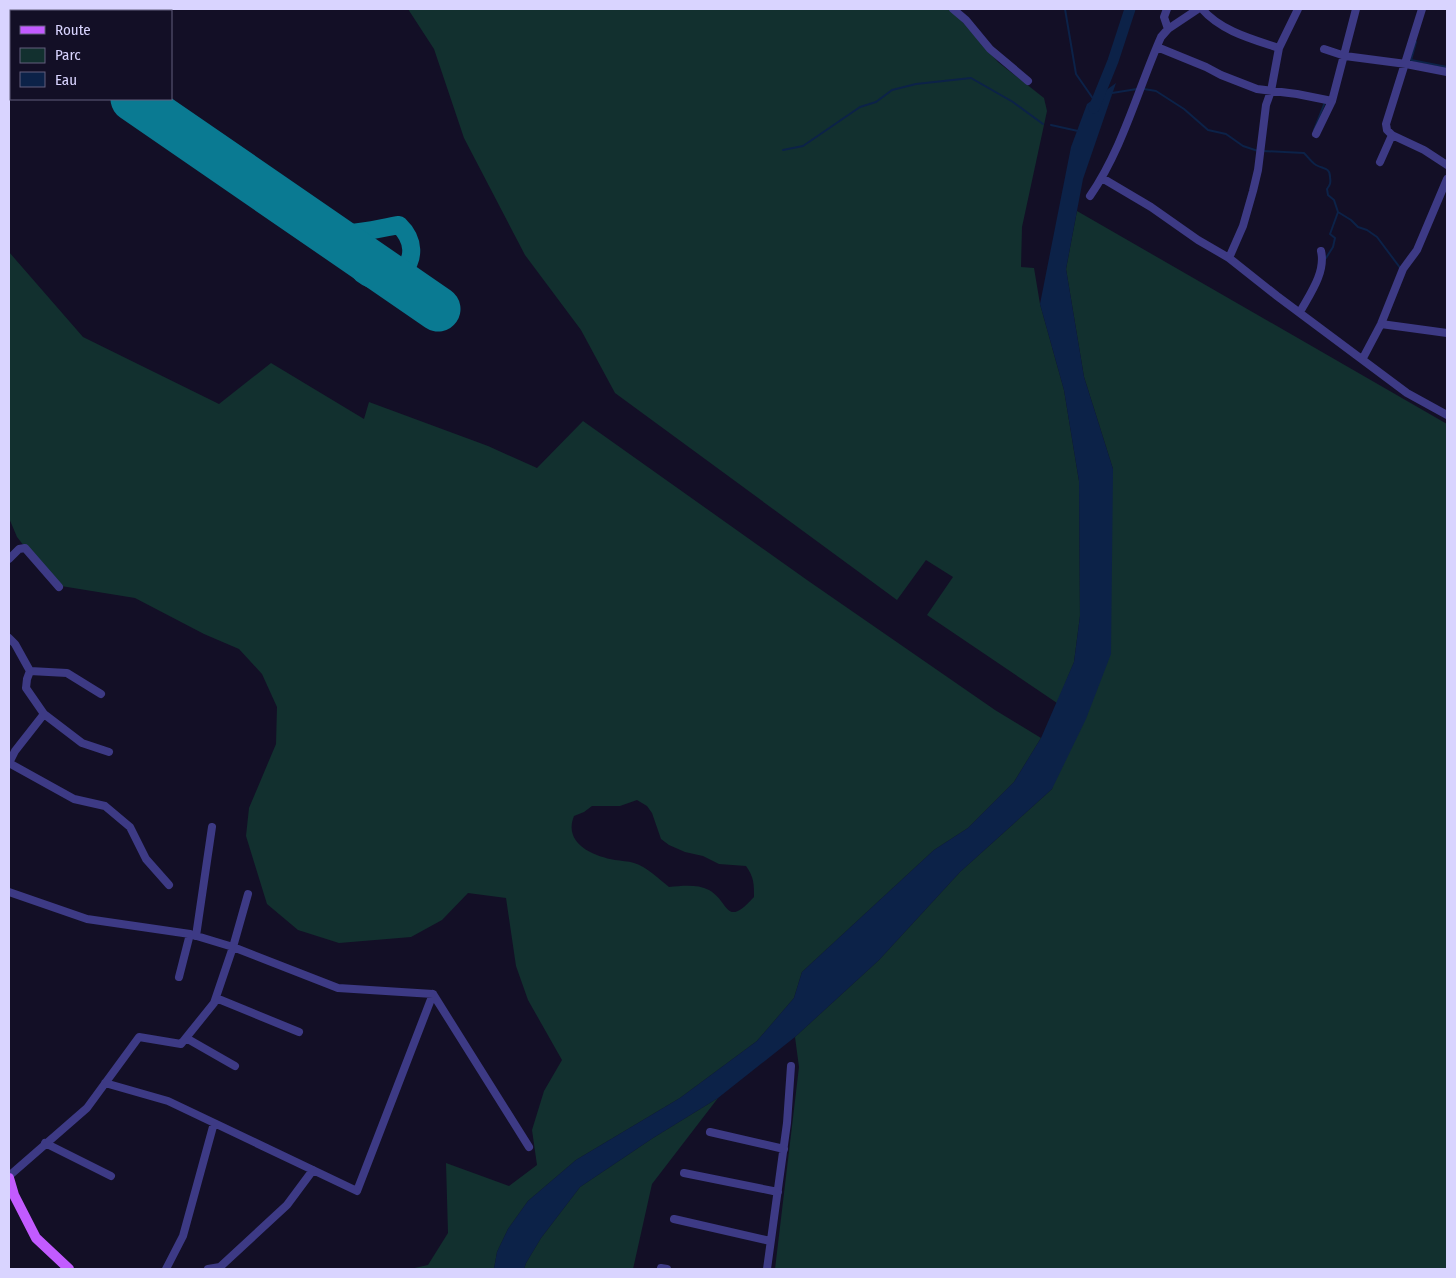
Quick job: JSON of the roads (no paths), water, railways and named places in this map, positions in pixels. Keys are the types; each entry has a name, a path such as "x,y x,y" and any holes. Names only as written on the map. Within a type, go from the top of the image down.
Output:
{"main road":[{"path":"9,1177 14,1195 36,1238 69,1269"}],"street":[{"path":"953,9 966,20 990,49 1028,81"},
{"path":"1166,9 1164,16 1168,29"},
{"path":"1090,196 1102,178 1139,96 1157,47 1168,29 1198,9"},
{"path":"1202,9 1207,15 1227,29 1279,48"},
{"path":"1229,258 1243,226 1258,170 1266,105 1271,91 1279,48 1298,9"},
{"path":"1316,134 1332,101 1356,9"},
{"path":"1422,9 1386,124 1387,130 1392,135 1424,150 1447,165"},
{"path":"1157,47 1257,89 1298,94 1332,101"},
{"path":"1324,49 1345,56 1406,64 1447,72"},
{"path":"1380,162 1392,135"},
{"path":"1102,178 1151,207 1198,240 1229,258 1408,393 1447,415"},
{"path":"1363,358 1381,324 1402,272 1417,250 1447,179"},
{"path":"1300,312 1314,288 1322,265 1321,251"},
{"path":"1381,324 1447,333"},
{"path":"9,559 19,549 25,548 58,587"},
{"path":"9,638 15,644 30,670 26,688 44,714 82,743 109,752"},
{"path":"30,670 67,674 102,694"},
{"path":"44,714 12,749 9,763 74,799 105,806 130,827 146,859 169,885"},
{"path":"179,977 193,935 212,827"},
{"path":"9,892 87,919 193,935 233,948 338,988 433,994"},
{"path":"9,1177 45,1143 87,1108 140,1037 181,1044 214,1004 233,948 248,894"},
{"path":"433,994 529,1147"},
{"path":"105,1083 168,1101 357,1191 433,994"},
{"path":"216,998 299,1032"},
{"path":"186,1038 235,1066"},
{"path":"767,1269 784,1149 791,1066"},
{"path":"166,1269 183,1236 214,1123"},
{"path":"710,1132 784,1149"},
{"path":"45,1143 111,1176"},
{"path":"208,1269 220,1266 287,1205 312,1170"},
{"path":"684,1173 778,1192"},
{"path":"674,1219 770,1241"}],"water":[{"path":"1116,83 1083,179 1066,269 1084,377 1113,469 1111,654 1086,719 1052,789 960,872 879,960 795,1037 718,1098 653,1138 580,1187 541,1238 524,1269 494,1269 497,1252 508,1229 528,1201 576,1160 680,1098 757,1041 794,998 802,972 934,850 968,828 1014,782 1041,738 1074,662 1080,616 1079,481 1064,390 1040,304 1071,147 1087,104"}],"waterway":[{"path":"1065,9 1076,74 1094,100"},
{"path":"1094,108 1113,61 1130,9"},
{"path":"1416,42 1411,60 1447,67"},
{"path":"783,150 803,146 860,107 876,102 892,90 916,84 971,78 1013,102 1043,124"},
{"path":"1112,93 1137,89"},
{"path":"1144,89 1156,91 1184,109 1208,130 1226,134 1243,146 1258,151"},
{"path":"1314,130 1325,102"},
{"path":"1051,125 1078,131"},
{"path":"1263,151 1304,153 1314,164 1329,171 1330,185 1327,189 1328,195 1334,200 1338,212 1358,227 1367,230 1377,237 1401,269"},
{"path":"1326,258 1333,247 1335,238 1330,234 1338,212"}]}
